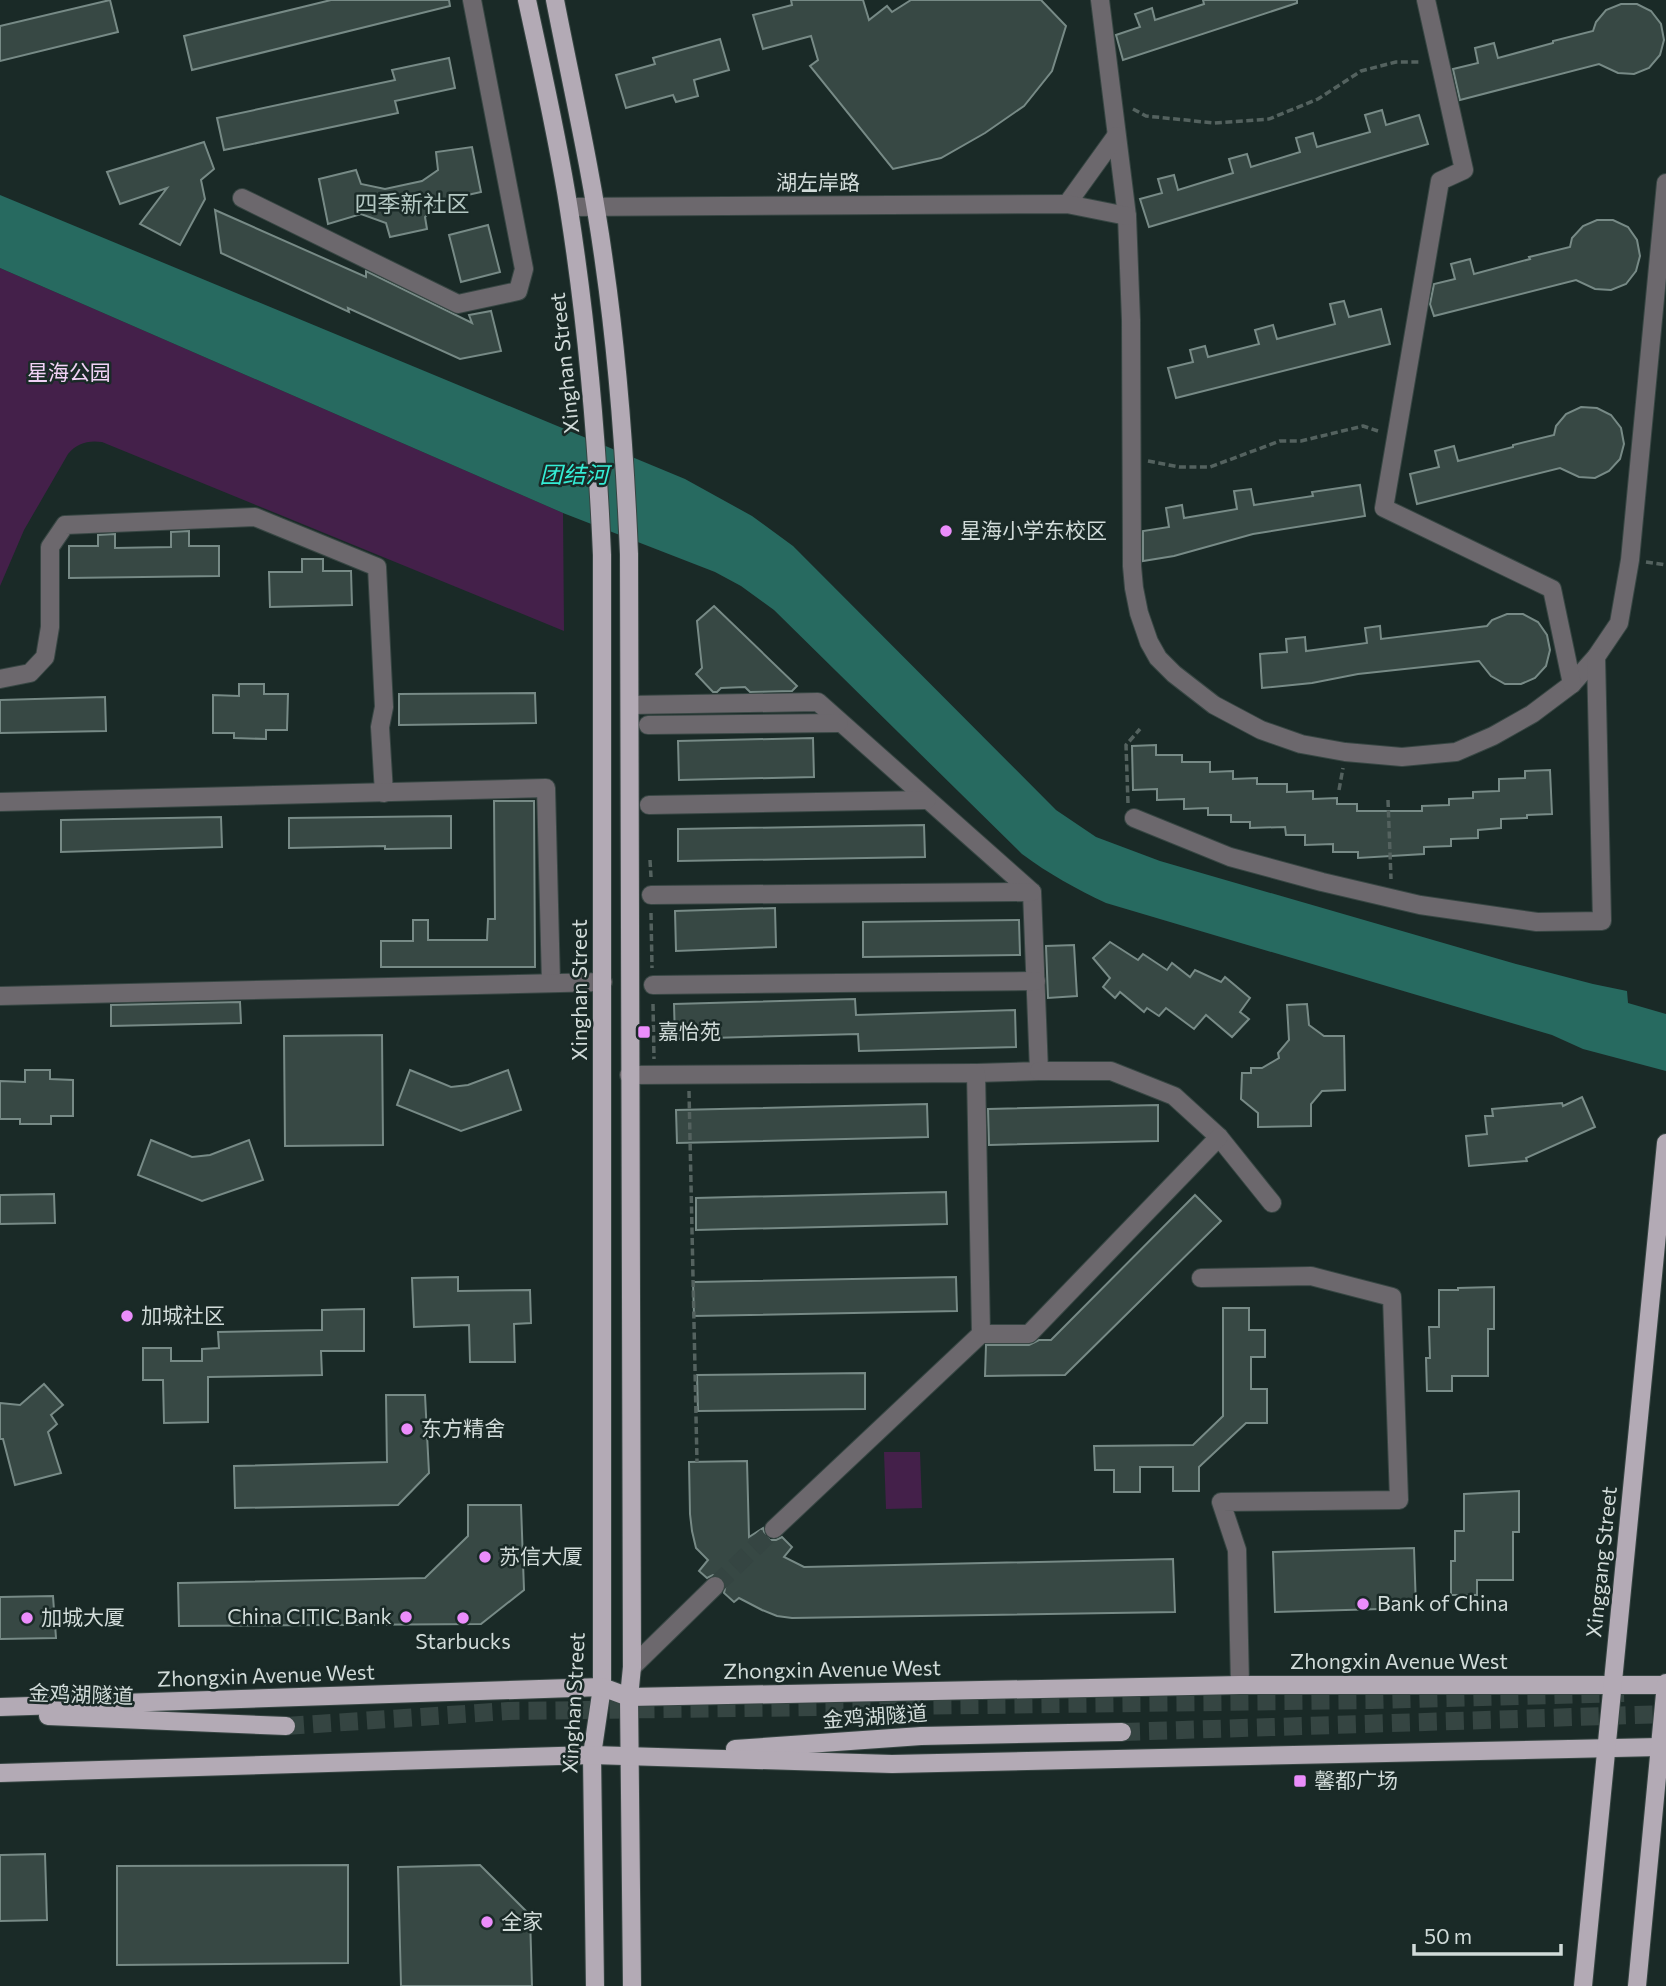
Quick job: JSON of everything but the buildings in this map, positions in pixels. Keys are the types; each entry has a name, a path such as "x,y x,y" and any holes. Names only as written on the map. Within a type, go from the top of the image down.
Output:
{"main road":[{"name":"Xinghan Street","path":"527,0 569,208 596,423 602,555 602,1687 592,1755 595,1986"},
{"path":"555,0 596,206 614,334 629,554 632,1667 629,1697 632,1986"},
{"name":"Xinggang Street","path":"1583,1986 1666,1143"},
{"path":"1637,1986 1663,1747 1666,1684"},
{"name":"Zhongxin Avenue West","path":"0,1707 602,1687 629,1697 1240,1685 1666,1684"},
{"name":"金鸡湖隧道","path":"0,1714 286,1726"},
{"name":"金鸡湖隧道","path":"630,1756 920,1737 1122,1732"},
{"path":"0,1773 592,1755 892,1764 1663,1747"}],"street":[{"path":"242,198 458,304 518,291 524,269 472,0"},
{"path":"1100,0 1127,216 1131,320 1132,566 1139,613 1158,658 1174,674 1214,705 1261,730 1301,744 1345,752 1402,757 1456,752 1532,715 1572,684 1596,657 1619,623 1630,560 1666,183"},
{"path":"1426,0 1464,170 1440,181 1384,508 1552,589 1572,684"},
{"path":"1067,204 1116,136"},
{"name":"湖左岸路","path":"569,208 1067,204 1127,216"},
{"path":"0,679 30,673 45,657 50,628 50,547 65,526 255,517 377,567 384,707 380,727 384,793"},
{"path":"1134,818 1230,857 1322,883 1484,916 1537,922 1602,921 1596,657"},
{"path":"629,705 818,702 928,800 1031,892 1039,1071"},
{"path":"648,725 839,723"},
{"path":"0,802 546,788 551,983"},
{"path":"649,804 928,800"},
{"path":"651,895 1031,892"},
{"path":"653,985 1036,981"},
{"path":"0,996 603,982"},
{"path":"629,1075 1111,1071 1174,1096 1219,1137 1272,1203"},
{"path":"976,1073 981,1334"},
{"path":"774,1529 981,1334 1029,1334 1219,1137"},
{"path":"1202,1278 1311,1276 1392,1297 1399,1500 1221,1502 1237,1550 1240,1685"},
{"path":"632,1667 715,1586"}],"path":[{"path":"1112,99 1146,116 1214,124 1269,119 1318,99 1361,71 1396,62 1440,63"},
{"path":"1132,459 1179,467 1210,467 1280,441 1301,441 1363,426 1396,437"},
{"path":"1134,818 1128,805 1126,745 1140,729"},
{"path":"1388,800 1392,898"},
{"path":"689,1074 697,1462"}],"green space":[{"name":"星海公园","path":"0,268 563,513 564,631 97,441 79,445 68,454 24,530 0,586"},
{"path":"884,1452 920,1452 922,1508 886,1509"}],"water":[{"name":"团结河","path":"0,195 685,479 752,516 793,546 1056,810 1096,837 1160,861 1516,964 1627,991 1628,1003 1666,1014 1666,1071 1583,1049 1552,1035 1106,903 1084,892 1022,854 774,610 741,586 715,572 563,513 0,268"}],"tunnel":[{"path":"715,1586 774,1529"},
{"path":"286,1726 508,1711 1371,1700 1624,1693"},
{"path":"1122,1732 1666,1714"}],"place":[{"name":"星海小学东校区","path":"946,531"},
{"name":"嘉怡苑","path":"644,1032"},
{"name":"加城社区","path":"127,1316"},
{"name":"东方精舍","path":"407,1429"},
{"name":"苏信大厦","path":"485,1557"},
{"name":"Bank of China","path":"1363,1604"},
{"name":"China CITIC Bank","path":"406,1617"},
{"name":"加城大厦","path":"27,1618"},
{"name":"Starbucks","path":"463,1618"},
{"name":"馨都广场","path":"1300,1781"},
{"name":"全家","path":"487,1922"}],"district":[{"name":"四季新社区","path":"412,204"}]}
